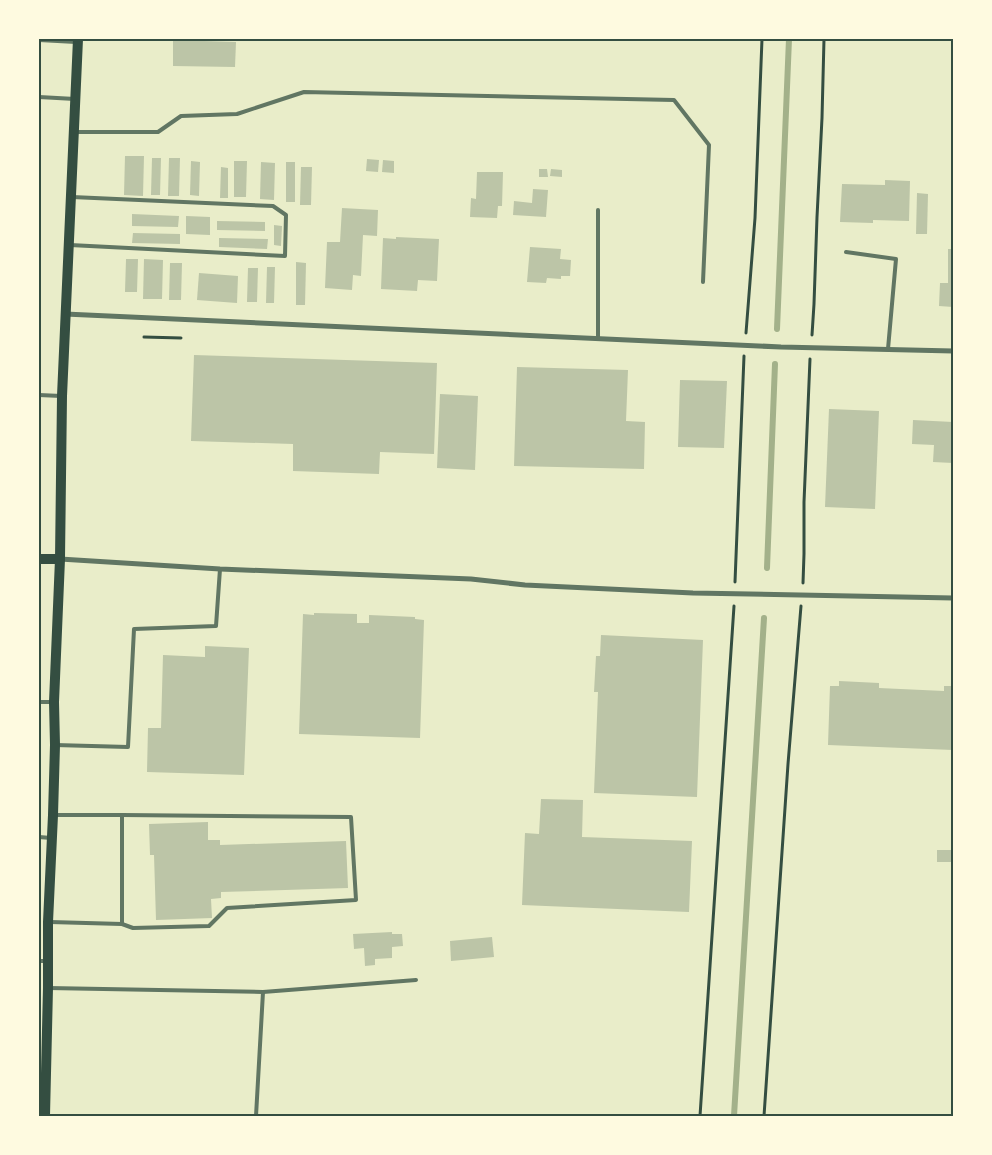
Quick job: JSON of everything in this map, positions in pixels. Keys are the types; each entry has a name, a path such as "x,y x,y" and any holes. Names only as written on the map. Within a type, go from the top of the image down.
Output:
{"main road":[{"path":"45,1116 48,988 43,961 48,922 54,815 54,702 60,559 62,396 78,41"},
{"path":"39,559 60,559"}],"street":[{"path":"65,314 745,345 953,351"},
{"path":"60,559 220,569 471,579 525,585 734,594 953,598"}],"lane":[{"path":"39,40 78,41"},
{"path":"74,132 158,132 181,116 237,114 304,92 674,100 709,145 703,282"},
{"path":"39,97 75,99"},
{"path":"68,245 285,256 286,215 273,206 70,197"},
{"path":"598,210 598,338"},
{"path":"846,252 896,259 888,349"},
{"path":"39,395 62,396"},
{"path":"55,745 128,747 134,628 216,626 220,569"},
{"path":"39,702 54,702"},
{"path":"48,922 122,924 133,928 209,926 227,908 356,900 351,817 54,815"},
{"path":"122,815 122,924"},
{"path":"39,837 53,838"},
{"path":"48,988 262,992 416,980"},
{"path":"256,1116 262,992"}],"path":[{"path":"700,1116 734,594 745,345 755,218 762,39"},
{"path":"764,1116 787,773 802,596 804,502 824,39"},
{"path":"144,337 181,338"}],"building":[{"path":"173,40 236,42 235,67 173,66"},
{"path":"125,156 144,156 143,196 124,195"},
{"path":"152,158 161,158 160,195 151,195"},
{"path":"169,158 180,158 179,196 168,196"},
{"path":"367,159 379,160 378,172 366,171"},
{"path":"383,160 394,161 394,173 382,172"},
{"path":"191,161 200,162 199,196 190,195"},
{"path":"234,161 247,161 246,197 234,197"},
{"path":"261,162 275,163 274,200 260,199"},
{"path":"286,162 295,162 295,202 286,202"},
{"path":"221,167 228,168 228,198 220,198"},
{"path":"301,167 312,167 311,205 300,205"},
{"path":"539,169 547,169 548,177 539,177"},
{"path":"551,169 562,170 562,177 550,176"},
{"path":"477,172 503,172 502,206 498,206 497,218 470,217 471,198 476,199"},
{"path":"885,180 910,181 909,221 873,220 873,223 840,222 842,184 885,185"},
{"path":"533,189 548,190 546,217 513,215 514,201 532,203"},
{"path":"917,193 928,194 927,234 916,234"},
{"path":"342,208 378,210 377,236 363,235 361,276 353,275 352,290 325,288 327,242 340,242"},
{"path":"132,214 179,216 178,227 132,226"},
{"path":"186,216 210,217 210,235 186,234"},
{"path":"217,221 265,222 265,231 217,230"},
{"path":"274,225 282,226 281,246 274,245"},
{"path":"133,233 180,234 180,244 132,243"},
{"path":"396,237 439,239 437,281 418,280 417,291 381,289 383,238 396,239"},
{"path":"219,238 268,239 267,249 219,247"},
{"path":"530,247 561,249 560,259 571,260 570,276 561,276 561,279 547,278 546,283 527,282"},
{"path":"948,249 953,249 953,307 939,306 940,283 948,283"},
{"path":"126,259 138,259 137,292 125,292"},
{"path":"144,259 163,260 162,299 143,299"},
{"path":"296,262 306,263 305,305 296,305"},
{"path":"170,263 182,263 181,300 169,300"},
{"path":"267,267 275,267 274,303 266,303"},
{"path":"248,268 258,268 257,302 247,302"},
{"path":"199,273 238,276 237,303 197,300"},
{"path":"194,355 437,363 434,454 380,452 379,474 293,471 293,444 191,441"},
{"path":"517,367 628,370 626,421 645,422 644,469 514,466"},
{"path":"680,380 727,381 724,448 678,447"},
{"path":"440,394 478,396 475,470 437,468"},
{"path":"829,409 879,411 875,509 825,507"},
{"path":"913,420 953,422 953,463 933,462 934,445 912,444"},
{"path":"314,613 357,614 357,623 369,623 369,615 415,617 415,619 424,620 420,738 299,734 303,614 314,615"},
{"path":"601,635 703,640 697,797 594,793 598,692 594,692 596,656 600,656"},
{"path":"205,646 249,648 244,775 147,772 148,728 161,728 163,655 205,657"},
{"path":"839,681 879,683 879,688 944,691 944,686 953,686 953,750 828,745 830,686 839,686"},
{"path":"541,799 583,800 582,837 692,841 689,912 522,905 525,833 539,834"},
{"path":"208,822 208,840 220,840 220,845 346,841 348,888 221,892 221,898 211,899 212,918 156,920 154,855 150,855 149,824"},
{"path":"937,850 953,850 953,862 937,862"},
{"path":"392,932 392,934 402,934 403,946 392,947 392,958 375,959 375,965 365,966 364,948 354,949 353,934"},
{"path":"492,937 494,957 451,961 450,941"}],"waterway":[{"path":"777,329 789,39"},
{"path":"767,568 775,364"},
{"path":"734,1116 764,618"}]}
